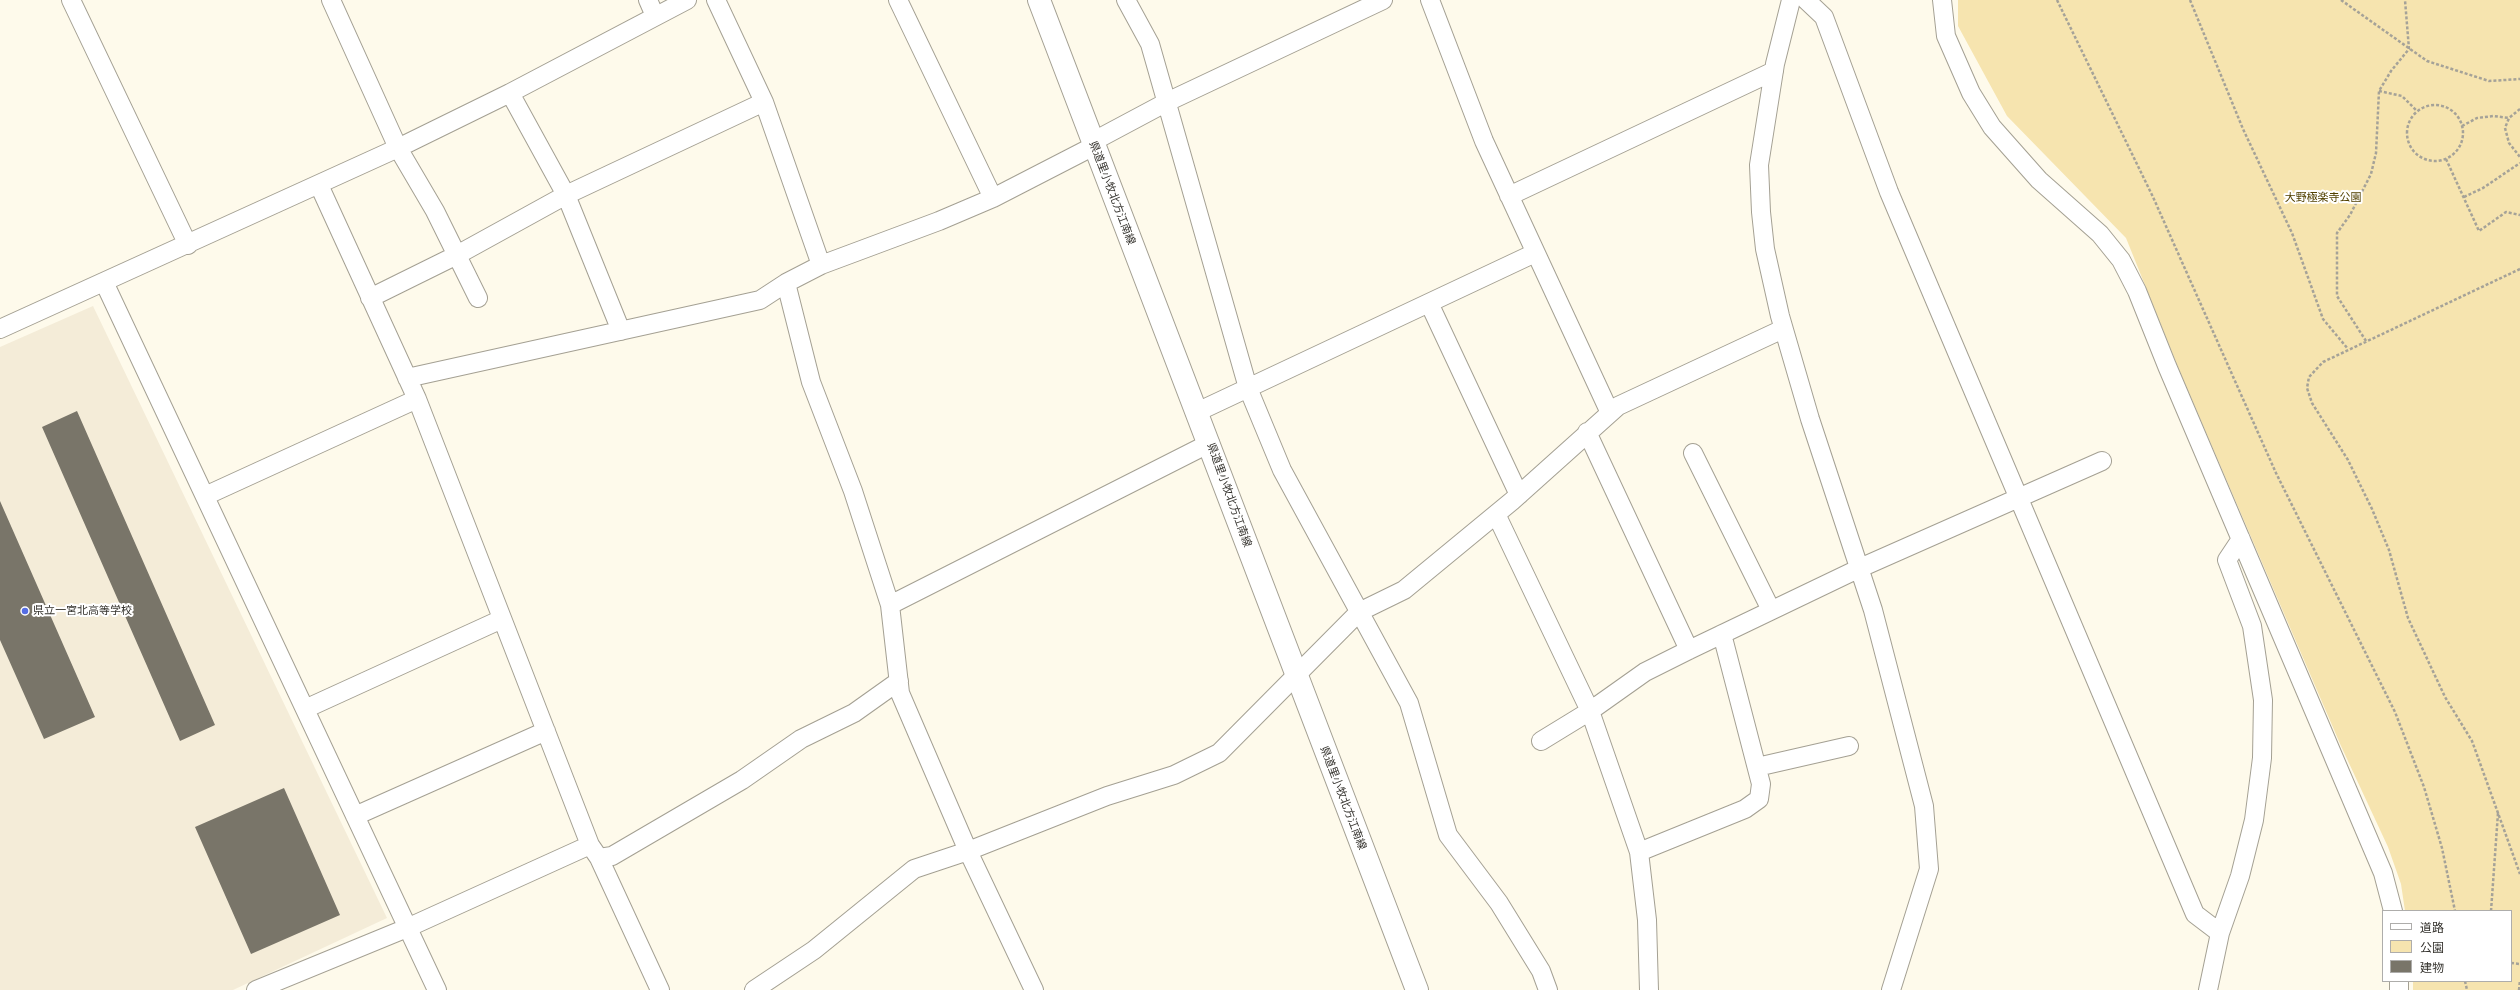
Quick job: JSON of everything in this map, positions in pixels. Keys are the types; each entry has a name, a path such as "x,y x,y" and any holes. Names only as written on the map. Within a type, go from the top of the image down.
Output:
{"main road":[{"name":"県道里小牧北方江南線","path":"1039,0 1093,144 1210,443 1295,674 1417,990"}],"street":[{"path":"71,0 188,245"},
{"path":"331,0 398,148 435,211 478,298"},
{"path":"648,0 655,16"},
{"path":"0,329 188,245 398,148 510,93 688,0"},
{"path":"716,0 764,102 821,265"},
{"path":"898,0 993,198"},
{"path":"1126,0 1150,44 1248,388 1282,470 1310,517 1359,612 1409,702 1448,835 1500,903 1541,971 1548,990"},
{"path":"407,378 760,300 786,283 821,265 939,221 993,198 1167,102 1383,0"},
{"path":"1430,0 1484,141 1610,413"},
{"path":"1791,0 1774,71 1759,165 1761,212 1766,249 1783,329 1810,419 1873,610 1924,806 1927,834 1929,869 1891,990"},
{"path":"1806,0 1824,17 1889,192 2018,500 2196,914 2220,933"},
{"path":"1942,0 1946,36 1971,93 1992,127 2038,180 2100,234 2121,260 2137,291 2383,873 2393,910"},
{"path":"1509,196 1774,71"},
{"path":"510,93 566,194 621,331"},
{"path":"370,298 457,255 566,194 764,102"},
{"path":"319,185 417,398 594,851 660,990"},
{"path":"1198,412 1535,253"},
{"path":"104,282 437,990"},
{"path":"786,283 811,382 853,491 890,606 900,693 968,851 1034,990"},
{"path":"1429,303 1519,495"},
{"path":"754,990 814,950 914,869 968,851 1107,796 1174,775 1219,753 1295,674 1359,612 1404,590 1519,495 1587,432 1618,406 1783,329"},
{"path":"205,496 417,398"},
{"path":"1587,432 1688,650"},
{"path":"890,606 1210,443"},
{"path":"1693,453 1771,610"},
{"path":"1541,741 1590,711 1645,672 1688,650 1860,568 2018,500 2102,461"},
{"path":"1496,514 1590,711 1639,852 1647,920 1649,990"},
{"path":"2208,990 2220,933 2240,876 2250,834 2262,758 2263,700 2252,626 2227,560 2241,539"},
{"path":"305,710 502,618"},
{"path":"1639,852 1745,809 1758,799 1762,784 1722,634"},
{"path":"256,990 594,851 612,856 735,784 801,739 854,714 898,681"},
{"path":"355,816 546,731"},
{"path":"1757,767 1849,746"}],"path":[{"path":"2057,0 2153,197 2276,473 2395,712 2424,787 2442,848 2455,910"},
{"path":"2190,0 2243,129 2292,233 2323,319 2348,349"},
{"path":"2341,0 2427,61 2489,81 2520,78"},
{"path":"2366,341 2337,296 2337,233 2350,215 2371,174 2376,153 2379,91 2391,71 2409,49 2405,0"},
{"path":"2379,91 2402,96 2417,111"},
{"path":"2434,105 2443,106 2452,111 2462,126 2463,136 2460,145 2446,159 2429,160 2413,151 2407,135 2411,118 2417,111 2434,105"},
{"path":"2520,109 2509,118 2505,128 2509,143 2520,157"},
{"path":"2462,126 2477,118 2493,116 2509,118"},
{"path":"2446,159 2479,231 2506,212 2520,215"},
{"path":"2464,197 2483,188 2520,163"},
{"path":"2520,269 2323,362 2309,377 2307,388 2312,403 2348,460 2372,509 2389,550 2408,618 2445,697 2472,741 2499,810 2520,874"},
{"path":"2491,910 2499,810"},
{"path":"2519,990 2520,980"}],"shaded area":[{"path":"93,306 387,918 233,990 0,990 0,347"}],"green space":[{"name":"大野極楽寺公園","path":"1958,0 2520,0 2520,990 2413,990 2413,982 2512,982 2512,910 2405,910 2401,884 2388,847 2341,746 2180,372 2126,238 2007,116 1958,26"}],"building":[{"path":"77,411 215,725 180,741 42,427"},
{"path":"0,501 95,717 44,739 0,640"},
{"path":"284,788 340,915 251,954 195,827"}],"place":[{"name":"県立一宮北高等学校","path":"25,611"}]}
